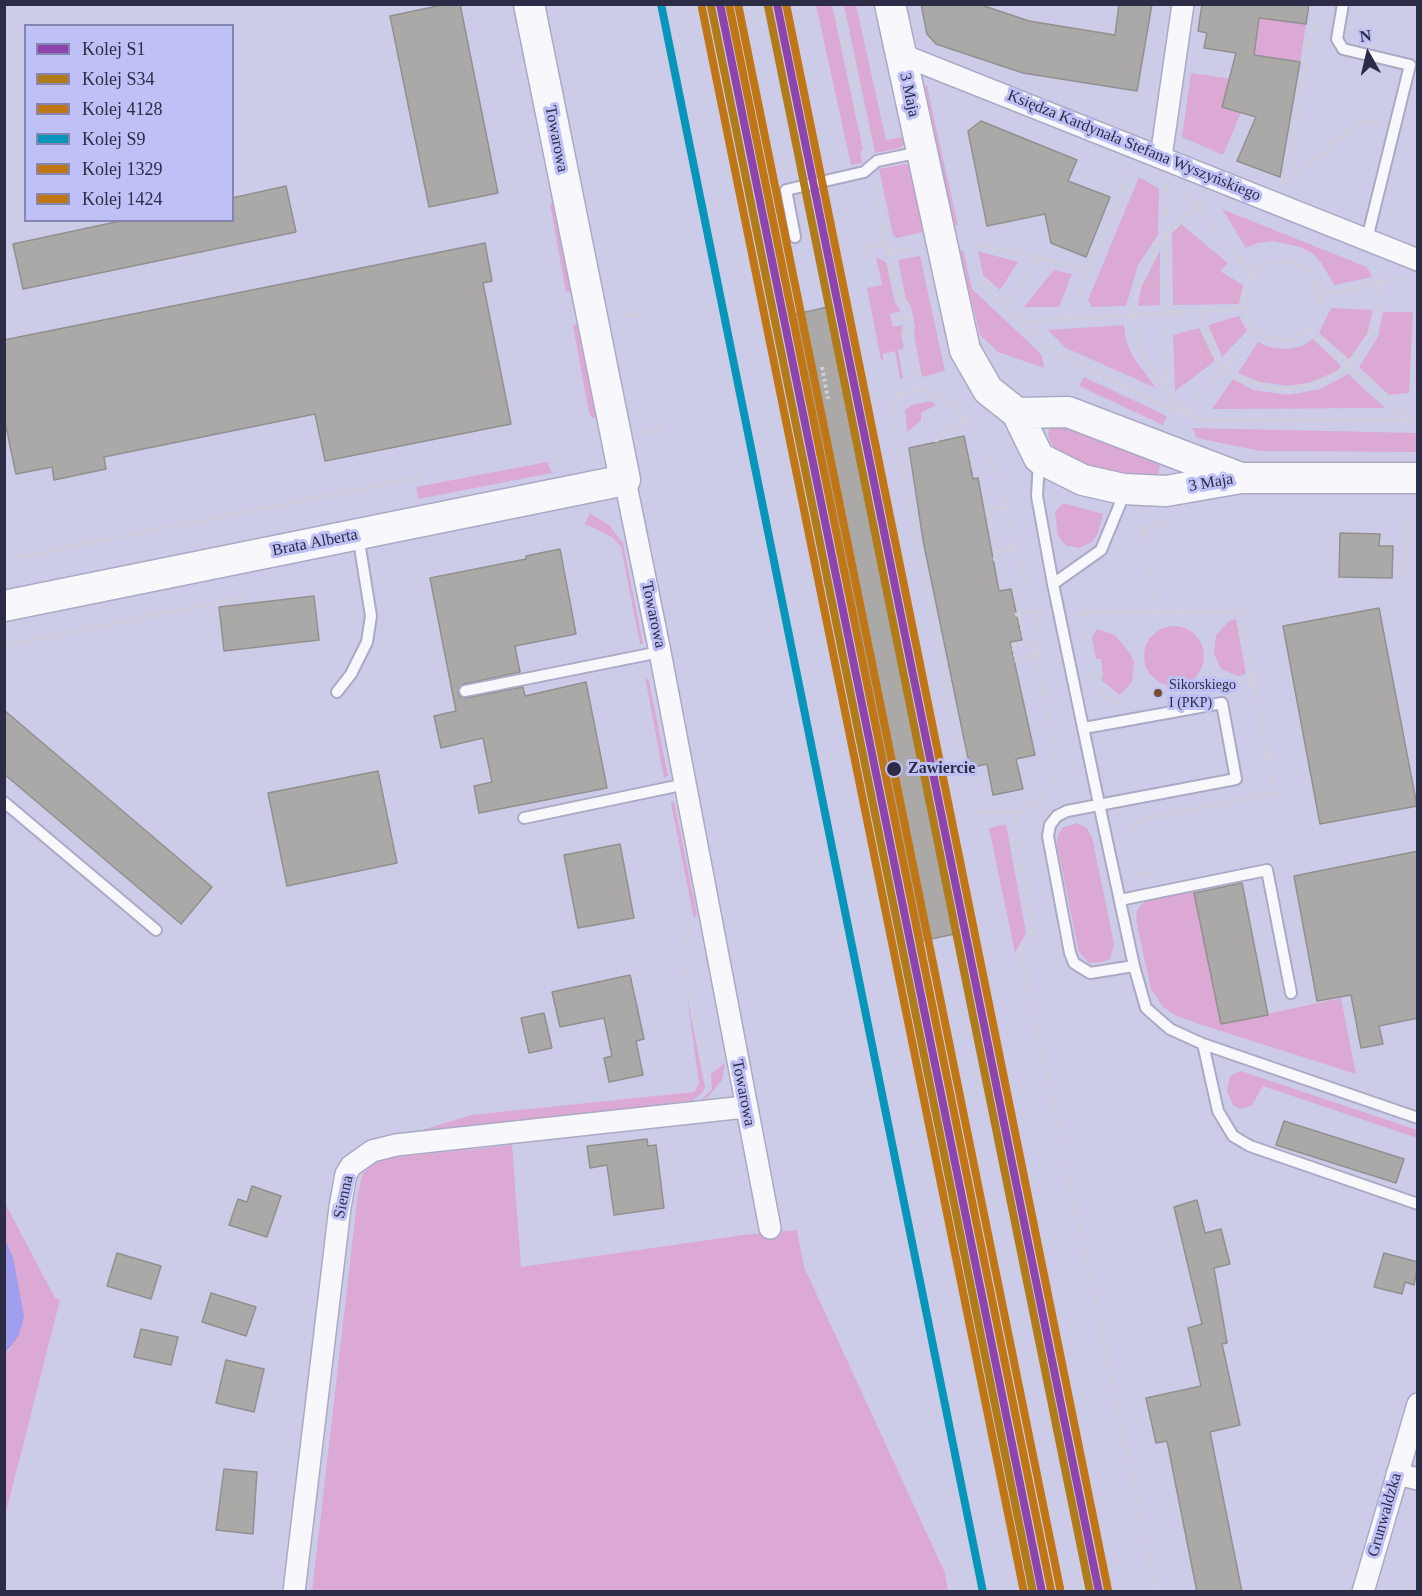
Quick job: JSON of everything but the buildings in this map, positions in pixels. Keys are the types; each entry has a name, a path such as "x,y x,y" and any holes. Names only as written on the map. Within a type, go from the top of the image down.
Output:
{"street":[{"name":"Towarowa","path":"529,4 686,784 770,1228"},
{"name":"3 Maja","path":"890,4 965,350 988,390 1017,413 1039,458 1083,480 1123,489 1166,491 1241,478"},
{"path":"1161,157 1183,4"},
{"name":"Księdza Kardynała Stefana Wyszyńskiego","path":"900,54 1367,239 1412,268"},
{"name":"3 Maja","path":"1017,413 1068,412 1241,478"},
{"path":"1241,478 1418,478"},
{"name":"Brata Alberta","path":"4,606 625,480"},
{"name":"Sienna","path":"294,1592 340,1207 346,1174 351,1166 372,1151 396,1144 746,1107"},
{"name":"Grunwaldzka","path":"1363,1592 1407,1477 1418,1404"}],"lane":[{"path":"1343,4 1337,39 1343,49 1410,65 1398,122 1367,239"},
{"path":"795,237 786,190 864,172 877,161 921,151"},
{"path":"1039,458 1037,496 1053,584 1134,966 1146,1008 1170,1029 1203,1044 1418,1118"},
{"path":"1053,584 1101,550 1120,504 1123,489"},
{"path":"337,692 351,674 367,642 371,616 358,535"},
{"path":"465,691 660,652"},
{"path":"1084,728 1222,703 1236,779 1067,811 1057,816 1050,825 1048,836 1074,963 1090,973 1134,966"},
{"path":"524,818 686,784"},
{"path":"4,802 156,930"},
{"path":"1120,900 1267,870 1291,993"},
{"path":"1203,1044 1218,1111 1233,1136 1250,1146 1418,1204"}],"path":[{"path":"838,4 900,301 908,318 907,335 919,389"},
{"path":"1338,28 1313,26 1290,161 1282,185 1363,120 1398,122"},
{"path":"1068,319 1132,166"},
{"path":"1166,179 1168,392"},
{"path":"1178,184 1252,275"},
{"path":"1185,413 1168,392 1143,353 1135,327 1136,290 1159,244 1197,207 1213,198"},
{"path":"972,251 969,242 1089,270"},
{"path":"870,258 867,247 888,243"},
{"path":"890,253 927,248"},
{"path":"1004,307 1041,258"},
{"path":"1289,262 1302,267 1313,276 1321,295 1319,315 1308,330 1292,339 1279,341 1256,331 1248,322 1242,298 1252,275 1269,264 1289,262"},
{"path":"1201,311 1204,332 1224,367 1245,381 1259,386 1296,389 1334,377 1348,366 1364,346 1375,326 1379,304 1379,282 1372,262"},
{"path":"1321,295 1379,282 1412,268"},
{"path":"976,270 978,279 1052,353 1161,405 1204,420 1418,420"},
{"path":"1020,322 1244,308"},
{"path":"612,317 637,314 638,321"},
{"path":"898,319 908,318"},
{"path":"1308,330 1408,420"},
{"path":"1185,413 1256,331"},
{"path":"822,367 828,399"},
{"path":"894,381 897,395 893,406 896,438 964,769"},
{"path":"897,395 919,389 940,394 963,420 997,472 1016,547 1036,611 1040,634 1036,647 1037,655 1057,772 1054,783 1046,794 1017,812 978,812"},
{"path":"636,434 658,430 657,418"},
{"path":"936,442 936,438 963,420"},
{"path":"4,560 422,477"},
{"path":"993,559 997,558 992,546 988,510 1006,506"},
{"path":"1403,578 1407,521"},
{"path":"1157,612 1143,530 1167,523"},
{"path":"1405,538 1418,542"},
{"path":"996,552 1016,547"},
{"path":"4,646 247,596"},
{"path":"1036,611 1017,614 1025,642 1013,645 1016,660 1037,655"},
{"path":"1126,703 1111,701 1097,689 1080,613 1240,611 1275,793 1139,822 1129,834 1129,853"},
{"path":"1218,687 1253,681"},
{"path":"1017,812 1014,824 1034,932 1021,952 1157,1592"},
{"path":"1131,865 1135,873 1144,876 1155,874"},
{"path":"691,935 681,949 707,1082"}],"shaded area":[{"path":"816,5 832,5 863,150 860,151 862,163 851,165"},
{"path":"844,5 856,5 886,140 903,137 905,143 900,148 875,153"},
{"path":"1261,5 1283,21 1306,24 1300,62 1236,53 1258,23"},
{"path":"1191,73 1254,82 1223,155 1182,137"},
{"path":"927,85 958,225 954,225 925,86"},
{"path":"905,164 910,166 923,232 897,238 893,235 879,169"},
{"path":"1139,177 1159,189 1158,235 1138,265 1126,306 1091,307 1088,300"},
{"path":"556,203 572,291 566,292 550,204"},
{"path":"1222,209 1367,267 1372,277 1334,285 1322,264 1313,254 1300,247 1273,241 1258,243 1246,248"},
{"path":"1181,224 1228,263 1220,271 1243,285 1239,304 1173,305 1172,233"},
{"path":"963,250 972,289 1036,349 1042,356 1044,368 998,352 980,335 959,251"},
{"path":"978,251 1018,262 1000,290 983,275"},
{"path":"1160,251 1160,305 1138,306 1141,288"},
{"path":"920,256 945,371 922,377 911,306 906,299 898,260"},
{"path":"876,257 886,262 895,303 901,311 890,314 893,327 903,325 901,334 904,348 898,350 903,378 900,379 895,351 882,354 884,360 881,360 867,288 882,285"},
{"path":"1054,270 1072,274 1059,307 1024,307"},
{"path":"1331,308 1373,310 1367,334 1349,359 1319,333"},
{"path":"1383,312 1413,312 1409,393 1389,395 1359,367 1378,337"},
{"path":"1239,316 1247,331 1222,357 1208,325"},
{"path":"579,324 597,419 591,417 589,413 573,325"},
{"path":"1124,325 1126,340 1133,357 1156,388 1066,348 1048,330"},
{"path":"1199,328 1215,361 1175,391 1173,335"},
{"path":"1313,339 1341,366 1338,370 1312,382 1289,386 1260,382 1238,373 1258,342 1268,347 1289,349 1302,346"},
{"path":"1348,374 1385,408 1212,409 1233,379 1253,390 1288,395 1321,389"},
{"path":"1084,377 1167,416 1163,425 1079,386"},
{"path":"931,401 936,405 921,413 921,421 907,432 905,410 912,405"},
{"path":"1055,422 1160,463 1158,477 1105,475 1055,451 1048,436 1049,429"},
{"path":"1192,428 1417,433 1417,452 1260,451 1197,438"},
{"path":"547,462 552,473 418,499 416,487"},
{"path":"1063,503 1103,514 1098,533 1092,542 1079,548 1067,546 1058,536 1055,512"},
{"path":"590,513 609,525 623,543 643,644 640,644 621,547 612,537 585,524"},
{"path":"1236,619 1246,674 1238,676 1221,669 1214,654 1216,635 1229,621"},
{"path":"1168,626 1180,626 1191,631 1199,639 1204,656 1202,668 1191,681 1180,686 1168,686 1157,681 1149,673 1144,662 1144,650 1149,639 1157,631"},
{"path":"1097,629 1115,635 1130,653 1134,663 1132,682 1120,695 1101,680 1103,675 1101,659 1096,659 1092,637"},
{"path":"645,677 649,681 668,776 664,778"},
{"path":"674,801 697,915 694,919 671,803"},
{"path":"1076,823 1087,828 1092,837 1114,944 1110,959 1103,962 1089,963 1079,952 1057,844 1062,828"},
{"path":"1006,824 1026,933 1015,953 989,828"},
{"path":"1193,891 1221,1024 1341,998 1356,1074 1199,1024 1175,1015 1163,1007 1151,989 1136,920 1137,910 1146,900"},
{"path":"687,996 705,1087 703,1092 688,1104 419,1131 471,1115 694,1092 699,1083"},
{"path":"725,1063 722,1080 708,1097 701,1100 712,1089 711,1074"},
{"path":"1241,1071 1417,1130 1417,1138 1263,1086 1252,1105 1240,1109 1233,1105 1227,1091 1230,1076"},
{"path":"512,1145 521,1267 743,1235 797,1230 804,1267 945,1573 948,1591 312,1592 358,1193 363,1173 378,1161 397,1157"},
{"path":"5,1203 55,1298 60,1300 5,1516 5,1354 10,1350 13,1257 5,1240"},
{"path":"5,1240 13,1257 24,1316 19,1335 5,1354"}],"railway":[{"path":"701,4 1023,1592"}],"rail line":[{"name":"S9","path":"661,4 983,1592"},
{"name":"S1","path":"720,4 1042,1592"},
{"name":"4128","path":"729,4 1051,1590"},
{"name":"1424","path":"738,4 1060,1588"},
{"name":"S1","path":"777,4 1099,1592"},
{"name":"4128","path":"786,4 1108,1590"},
{"name":"S34","path":"711,6 1033,1592"},
{"name":"S34","path":"768,6 1090,1592"},
{"name":"1329","path":"702,8 1024,1592"}],"place":[{"name":"Sikorskiego I (PKP)","path":"1158,693"},
{"name":"Zawiercie","path":"894,769"}]}
